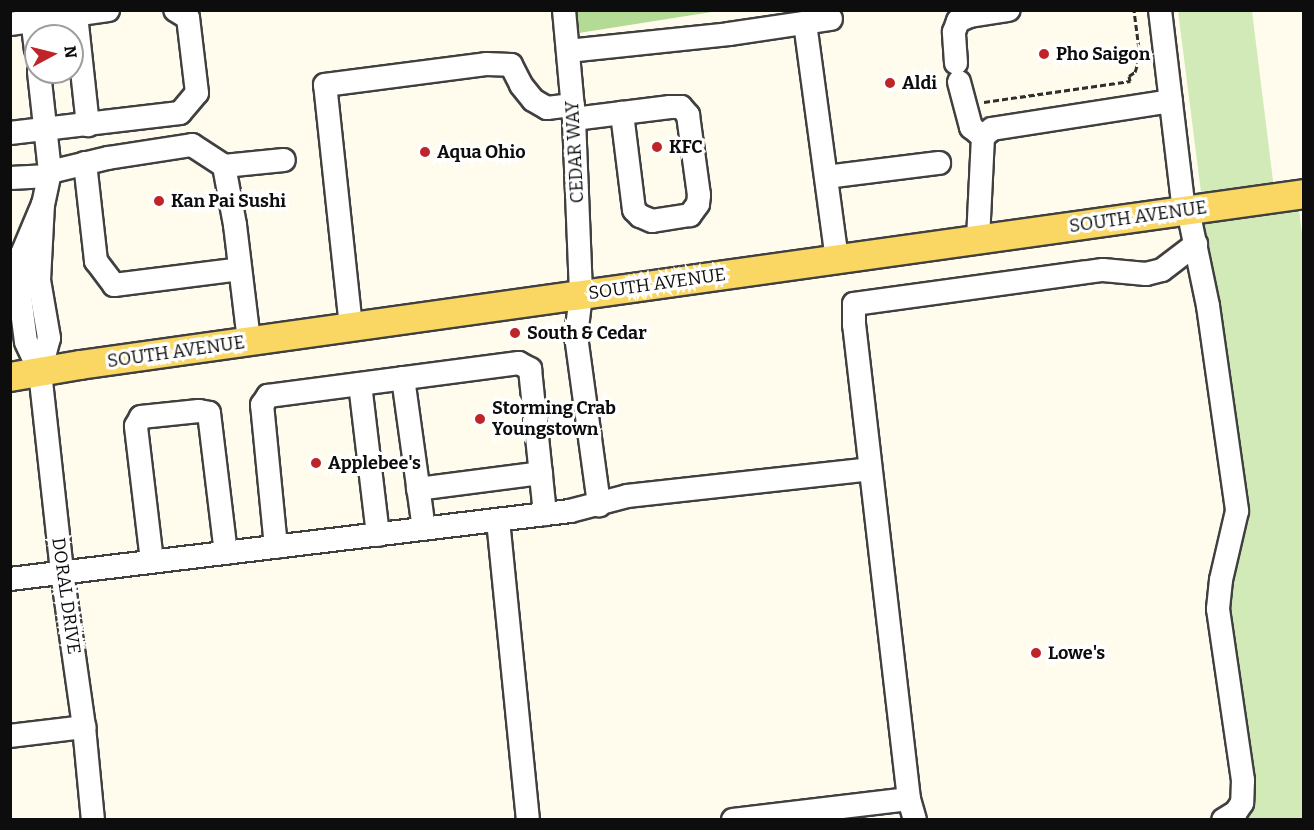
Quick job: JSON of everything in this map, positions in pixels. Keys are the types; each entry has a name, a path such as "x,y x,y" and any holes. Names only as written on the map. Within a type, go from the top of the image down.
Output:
{"main road":[{"name":"SOUTH AVENUE","path":"10,377 249,341 1304,194"}],"street":[{"path":"25,19 108,10"},
{"path":"10,133 46,131 180,113 197,93 188,18 175,10"},
{"name":"CEDAR WAY","path":"564,10 574,112 581,295 576,336 599,505"},
{"path":"983,136 971,127 958,72 954,32 958,21 970,16 1009,10"},
{"path":"1160,10 1186,210 1196,244 1208,306 1237,511 1221,580 1218,609 1243,780 1242,803 1236,812 1223,819"},
{"path":"76,15 88,125"},
{"path":"568,51 729,34 831,19"},
{"path":"805,23 837,259"},
{"path":"351,327 324,85 486,64 511,65 521,85 533,99 547,108 574,112 622,114 681,107 688,115 699,195 698,204 690,215 652,221 640,216 634,210 622,114"},
{"path":"40,84 49,174 43,204 39,280 49,338 40,372"},
{"path":"978,239 983,136 992,129 1171,101"},
{"path":"10,178 49,174 85,163 192,145 224,166 284,160"},
{"path":"85,163 96,261 114,285 240,269"},
{"path":"826,177 939,163"},
{"path":"224,166 249,341"},
{"path":"733,819 912,809 870,469 854,325 854,304 1103,270 1146,274 1162,270 1196,244"},
{"path":"276,547 262,405 268,396 519,363 530,369 545,514"},
{"name":"DORAL DRIVE","path":"40,372 62,572 84,727 93,819"},
{"path":"403,378 424,529"},
{"path":"360,384 378,535"},
{"path":"152,561 136,426 141,417 199,411 209,413 226,553"},
{"path":"10,579 545,514 599,505 627,496 870,469"},
{"path":"418,489 541,473"},
{"path":"498,520 528,819"},
{"path":"10,736 84,727"}],"path":[{"path":"965,104 1130,81 1129,76 1134,72 1140,57 1134,10"}],"green space":[{"path":"564,11 718,11 566,35"},
{"path":"1178,11 1252,11 1275,197 1297,195 1304,248 1303,819 1223,819 1236,812 1218,609 1237,511 1196,245 1203,208"}],"place":[{"name":"Pho Saigon","path":"1044,54"},
{"name":"Aldi","path":"890,83"},
{"name":"KFC","path":"657,147"},
{"name":"Aqua Ohio","path":"425,152"},
{"name":"Kan Pai Sushi","path":"159,201"},
{"name":"South & Cedar","path":"515,333"},
{"name":"Storming Crab Youngstown","path":"480,419"},
{"name":"Applebee's","path":"316,463"},
{"name":"Lowe's","path":"1036,653"}]}
